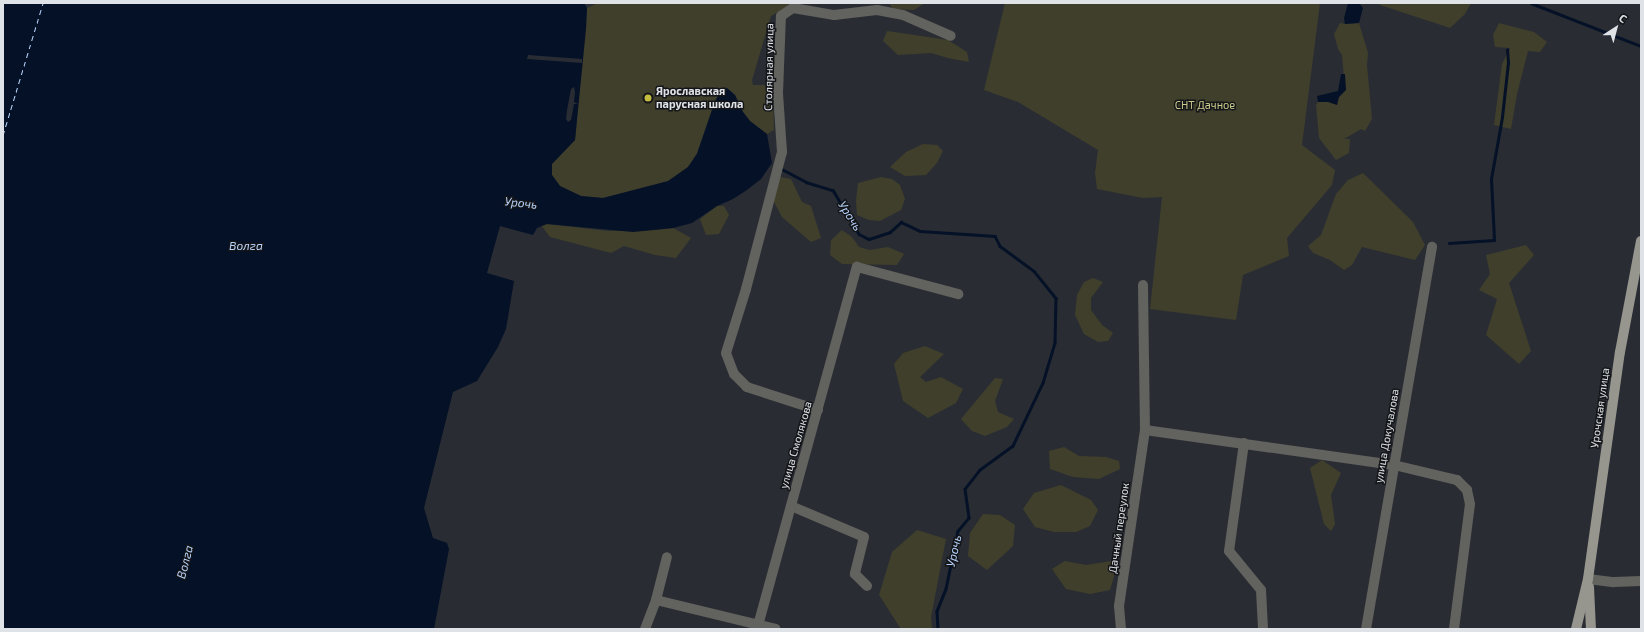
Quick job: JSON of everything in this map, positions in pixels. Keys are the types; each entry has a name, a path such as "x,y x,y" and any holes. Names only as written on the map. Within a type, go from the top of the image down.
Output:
{"main road":[{"name":"Урочская улица","path":"1576,629 1588,579 1620,352 1641,241"},
{"name":"Урочская улица","path":"1588,579 1591,629"}],"street":[{"name":"Столярная улица","path":"818,410 747,387 734,374 726,352 746,289 782,152 778,93 781,16 793,8 834,15 877,10 903,15 951,36"},
{"name":"улица Докучалова","path":"1366,629 1432,247"},
{"name":"улица Смолякова","path":"758,626 857,267 958,294"},
{"name":"Дачный переулок","path":"1121,629 1119,606 1145,430 1143,285"},
{"path":"1145,430 1394,464 1457,480 1467,490 1470,504 1454,629"},
{"path":"1244,443 1229,551 1261,590 1263,629"},
{"path":"791,506 864,538 855,574 867,586"},
{"path":"645,629 656,600 667,557"},
{"path":"1588,579 1614,582 1641,581"},
{"path":"656,600 758,626 776,629"}],"green space":[{"name":"Ярославская парусная школа","path":"598,3 790,3 785,8 771,16 752,80 753,85 764,85 773,91 774,130 767,134 750,121 743,112 735,95 715,101 697,153 688,167 668,182 603,198 581,196 560,186 552,175 552,164 575,140 587,8"},
{"path":"889,3 925,3 914,10 893,9"},
{"name":"СНТ Дачное","path":"1005,3 1320,3 1302,145 1335,170 1332,185 1287,238 1289,256 1243,275 1236,320 1150,309 1162,197 1143,198 1097,189 1095,173 1098,150 1018,102 984,90"},
{"path":"1379,3 1471,3 1465,14 1450,28 1380,5"},
{"path":"1340,23 1359,23 1368,53 1367,65 1372,119 1365,131 1361,129 1344,139 1350,139 1349,153 1336,160 1319,138 1316,105 1318,102 1328,102 1339,97 1345,90 1342,55 1338,49 1334,34"},
{"path":"1499,23 1534,32 1547,42 1540,52 1528,51 1517,94 1511,129 1494,125 1502,64 1510,48 1495,47 1493,35"},
{"path":"887,31 948,40 967,52 969,62 931,53 898,55 883,41"},
{"path":"923,144 937,145 943,151 937,163 926,175 905,176 890,167 906,152"},
{"path":"1363,173 1413,222 1425,245 1415,260 1362,247 1352,265 1344,270 1330,260 1313,253 1308,246 1321,235 1336,194 1348,180"},
{"path":"780,177 791,179 802,202 811,206 821,238 811,242 782,217 773,200"},
{"path":"881,177 892,179 900,185 905,199 901,210 880,221 869,220 857,215 856,201 858,183"},
{"path":"717,206 724,206 729,215 719,234 706,235 700,219"},
{"path":"547,224 608,231 656,230 673,228 691,238 676,258 655,255 624,246 611,253 550,237 541,225"},
{"path":"842,230 852,237 859,247 870,250 888,247 904,254 897,265 842,264 830,255 831,240"},
{"path":"1526,245 1534,255 1509,283 1531,351 1519,364 1486,335 1497,299 1479,290 1490,274 1486,255"},
{"path":"1093,278 1103,282 1091,298 1091,310 1102,325 1113,333 1108,341 1098,342 1084,334 1075,315 1077,295 1084,282"},
{"path":"925,346 944,354 920,377 926,382 941,377 963,389 956,403 928,418 903,401 894,364 903,353"},
{"path":"995,378 1003,379 995,401 998,412 1014,419 1007,427 985,436 972,431 961,419"},
{"path":"1064,447 1079,456 1106,457 1119,461 1120,469 1099,479 1073,477 1050,469 1049,451"},
{"path":"1322,460 1341,473 1331,495 1335,524 1331,531 1324,524 1310,468"},
{"path":"1061,485 1091,500 1098,510 1090,526 1076,532 1054,532 1035,527 1023,509 1034,493"},
{"path":"983,514 1000,515 1015,525 1013,546 987,570 968,556 970,533"},
{"path":"917,530 946,539 931,617 932,629 901,629 879,595 892,552"},
{"path":"1065,561 1086,565 1112,561 1115,573 1110,590 1090,594 1066,589 1052,569"}],"water":[{"name":"Волга","path":"3,3 584,3 587,8 586,29 575,140 552,164 552,175 560,186 581,196 603,198 668,181 688,167 697,154 715,101 721,91 727,88 735,95 743,112 750,121 767,134 772,163 761,179 747,190 733,199 717,206 692,223 673,228 633,232 547,224 537,228 533,235 500,226 487,273 514,281 506,329 498,347 477,381 453,392 424,508 433,538 447,543 449,549 434,629 3,629"},
{"path":"1348,3 1359,3 1363,8 1359,23 1345,24 1344,18"},
{"path":"1341,74 1345,74 1346,90 1339,97 1337,105 1328,102 1318,102 1317,96 1338,91"}],"pier":[{"path":"528,55 582,59 582,63 527,59"},
{"path":"574,87 574,102 578,104 574,104 571,120 568,122 566,119 567,110 571,89"}],"waterway":[{"path":"1531,3 1641,46"},
{"path":"1449,243 1494,240 1491,179 1502,117 1508,63 1507,50"},
{"name":"Урочь","path":"780,168 806,182 833,190 859,234 869,239 890,232 901,222 920,231 995,236 1000,246 1034,271 1056,298 1055,343 1043,383 1013,446 980,470 965,489 969,518 958,531 946,589 937,611 938,629"}],"ferry route":[{"path":"3,135 43,3"}],"place":[{"name":"Ярославская парусная школа","path":"648,98"}]}
